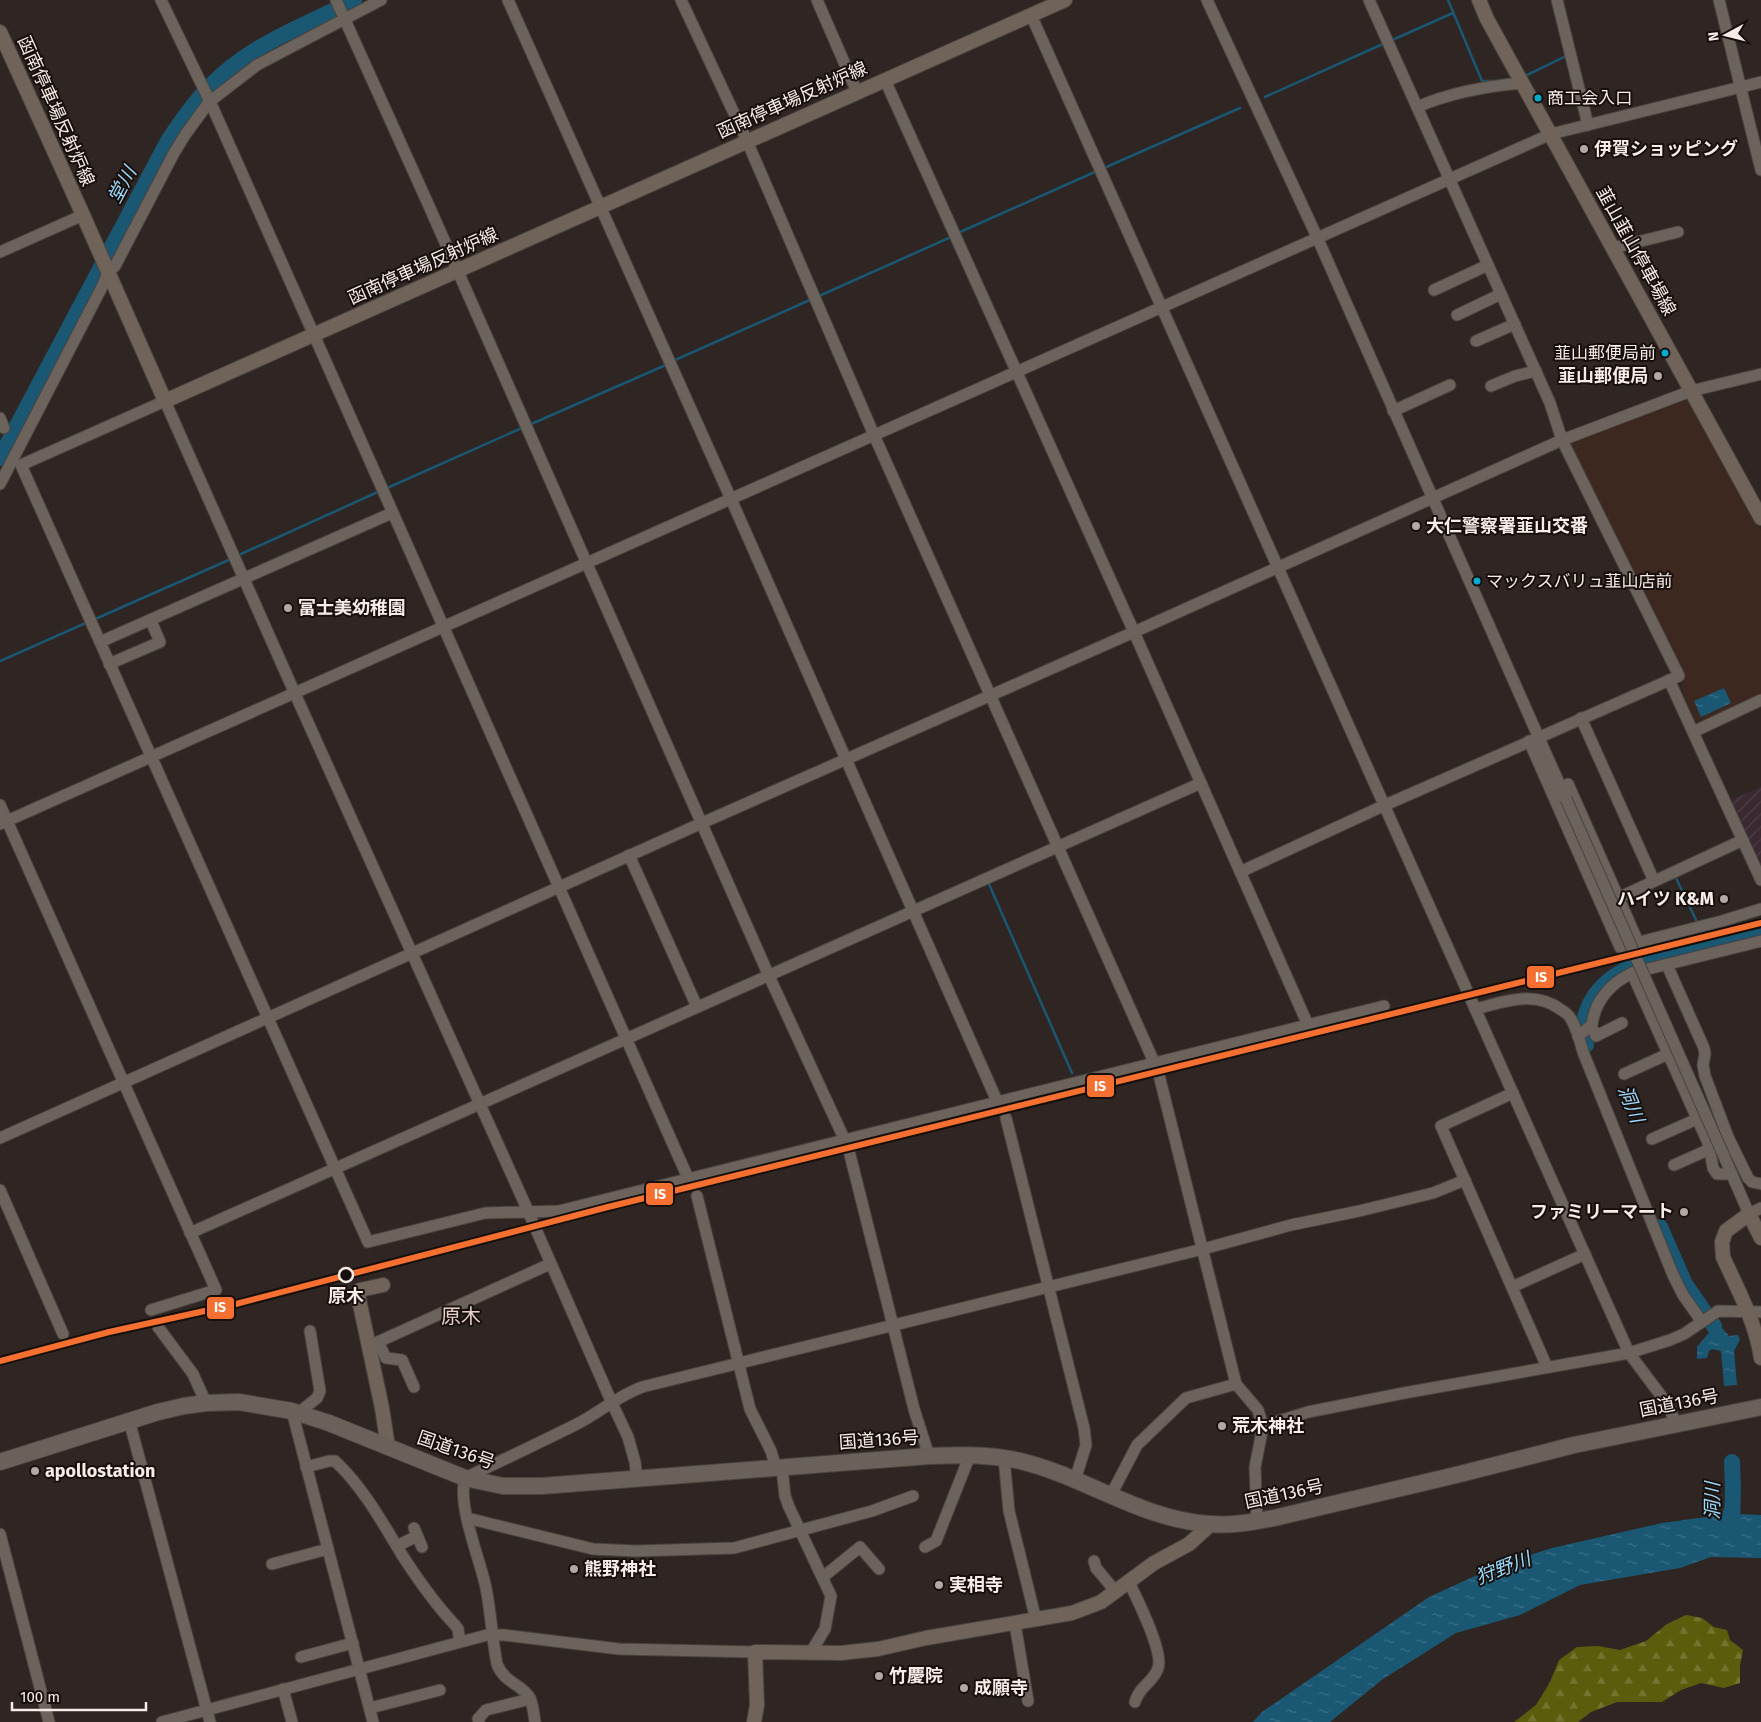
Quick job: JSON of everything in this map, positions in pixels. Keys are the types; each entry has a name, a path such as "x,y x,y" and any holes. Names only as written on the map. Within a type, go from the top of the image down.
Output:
{"highway":[{"name":"国道136号","path":"0,1462 158,1412 206,1403 239,1402 295,1412 329,1423 464,1478 492,1484 523,1487 929,1456 970,1455 1004,1458 1027,1463 1164,1515 1210,1525 1257,1522 1574,1445 1761,1407"}],"main road":[{"name":"函南停車場反射炉線","path":"0,32 5,57 83,215 165,401 1065,0"},
{"name":"韮山韮山停車場線","path":"1480,0 1487,18 1761,518"},
{"path":"1761,1238 1755,1211 1726,1231 1722,1249 1723,1257 1754,1312 1761,1358"},
{"path":"383,1285 363,1289 358,1292 373,1344 388,1447"},
{"path":"754,1722 757,1696 755,1652 841,1653 878,1649 926,1638 1062,1616 1087,1609 1116,1592 1154,1563 1189,1544 1210,1525"}],"street":[{"path":"161,0 209,101 314,335 688,1178"},
{"path":"336,0 769,976 848,1147 914,1409 929,1456"},
{"path":"0,484 17,461 108,272 115,266 174,153 209,101 256,65 344,17 381,0"},
{"path":"508,0 731,498 997,1102"},
{"path":"681,0 747,141 874,435 1162,1080 1236,1384 1258,1410 1263,1426 1255,1467 1257,1522"},
{"path":"817,0 857,92"},
{"path":"1207,0 1316,237 1431,498 1620,947 1761,910"},
{"path":"1240,872 1383,806 1679,676 1562,440 1550,403 1536,371 1369,0"},
{"path":"1557,0 1588,124"},
{"path":"1720,0 1761,170"},
{"path":"1031,15 1629,1353 1668,1405 1676,1424"},
{"path":"885,80 1134,632 1308,1025"},
{"path":"4,823 1161,308 1316,237 1551,134 1761,82"},
{"path":"1417,107 1465,91 1497,85 1523,83"},
{"path":"0,252 83,215"},
{"path":"1613,248 1678,232"},
{"path":"1434,290 1488,265"},
{"path":"1457,315 1501,294"},
{"path":"1476,341 1514,324"},
{"path":"1491,386 1515,376 1536,371"},
{"path":"0,1138 702,822 1134,632 1562,440 1691,391 1761,374"},
{"path":"1393,411 1450,385"},
{"path":"17,461 165,401 631,1444 638,1478"},
{"path":"17,461 269,1017 368,1242 485,1213 559,1211 1384,1006"},
{"path":"100,642 392,513"},
{"path":"109,664 160,642 151,621"},
{"path":"1669,680 1761,880"},
{"path":"1693,732 1761,700"},
{"path":"1581,718 1654,881"},
{"path":"1534,739 1554,771 1732,1174 1755,1211"},
{"path":"1554,771 1560,770 1564,774 1638,942"},
{"path":"190,1233 1201,783"},
{"path":"0,805 4,823 216,1290 151,1310"},
{"path":"1618,898 1743,840"},
{"path":"629,855 697,1007"},
{"path":"1579,1036 1590,1027 1602,997 1615,984 1632,973 1761,941"},
{"path":"1667,965 1704,1048 1703,1070 1728,1137 1748,1178 1752,1182 1761,1184"},
{"path":"1632,973 1710,1149 1713,1168 1717,1174 1732,1174"},
{"path":"1475,1009 1510,1000 1538,999 1554,1004 1573,1021 1583,1052 1673,1275 1683,1295 1703,1322"},
{"path":"1590,1027 1596,1036 1622,1023"},
{"path":"1624,1074 1668,1054"},
{"path":"1513,1093 1441,1126 1547,1367"},
{"path":"1006,1118 1086,1438 1085,1452 1075,1480"},
{"path":"1652,1139 1697,1119"},
{"path":"1674,1165 1710,1149"},
{"path":"535,1722 530,1699 525,1692 500,1673 497,1664 485,1586 467,1518 463,1488 464,1478 578,1423 619,1397 642,1387 1203,1249 1291,1225 1433,1193 1465,1180"},
{"path":"0,1190 63,1334"},
{"path":"697,1196 737,1363 750,1409 779,1468 785,1496 793,1517 830,1591 831,1601 823,1633 811,1652"},
{"path":"1512,1287 1585,1254"},
{"path":"414,1387 402,1360 386,1358 373,1344 550,1264"},
{"path":"1263,1426 1308,1412 1629,1353 1684,1334 1714,1313 1726,1311 1754,1312"},
{"path":"158,1327 193,1374 206,1403"},
{"path":"310,1331 320,1391 317,1398 295,1412 306,1467 373,1722"},
{"path":"1111,1495 1137,1445 1186,1398 1236,1384"},
{"path":"129,1420 210,1722"},
{"path":"925,1548 936,1541 970,1455"},
{"path":"1004,1458 1009,1511 1036,1620"},
{"path":"306,1467 335,1461 355,1483 415,1575 458,1629 460,1642"},
{"path":"467,1518 594,1549 636,1551 734,1548 872,1511 913,1496"},
{"path":"0,1534 49,1722"},
{"path":"397,1546 418,1537"},
{"path":"823,1577 860,1547 879,1569"},
{"path":"272,1564 328,1550"},
{"path":"1094,1561 1096,1568 1116,1592"},
{"path":"1129,1582 1149,1626 1161,1659 1158,1670 1140,1689 1135,1702"},
{"path":"1015,1624 1028,1700"},
{"path":"162,1722 492,1635 618,1649 755,1652"},
{"path":"301,1657 352,1643"},
{"path":"283,1689 292,1722"},
{"path":"370,1708 440,1690"},
{"path":"479,1722 478,1719 486,1710 530,1699"}],"shaded area":[{"path":"1689,399 1761,530 1761,697 1698,726 1682,690 1682,676 1567,451 1572,443"},
{"path":"1761,787 1761,867 1731,800"}],"green space":[{"path":"1686,1615 1702,1618 1714,1627 1727,1630 1730,1640 1743,1650 1740,1666 1740,1683 1724,1688 1701,1683 1681,1690 1662,1702 1617,1702 1591,1712 1578,1722 1514,1722 1536,1705 1550,1682 1559,1660 1577,1647 1598,1646 1620,1650 1646,1641 1667,1624"}],"water":[{"path":"1724,688 1731,703 1701,717 1694,701"},
{"path":"1703,1306 1729,1336 1738,1335 1740,1340 1734,1351 1737,1385 1724,1386 1721,1351 1712,1349 1709,1351 1707,1358 1697,1359 1697,1347 1711,1330 1709,1323 1697,1310"},
{"name":"狩野川","path":"1728,1500 1735,1500 1740,1514 1761,1515 1761,1558 1711,1557 1680,1568 1580,1585 1520,1615 1456,1633 1383,1679 1330,1722 1253,1722 1262,1712 1429,1597 1499,1565 1552,1548 1662,1523 1721,1515"}],"waterway":[{"name":"堂川","path":"0,458 168,141 192,107 210,86 230,68 255,50 354,0"},
{"path":"1448,0 1482,81 1495,81"},
{"path":"1390,41 1453,13"},
{"path":"1265,97 1385,43"},
{"path":"1523,77 1564,57"},
{"path":"1104,168 1240,108"},
{"path":"958,233 1097,171"},
{"path":"819,296 951,237"},
{"path":"673,361 812,299"},
{"path":"529,425 668,364"},
{"path":"385,489 524,427"},
{"path":"241,554 380,491"},
{"path":"93,620 231,559"},
{"path":"0,661 88,622"},
{"path":"1675,876 1697,922"},
{"path":"988,882 1072,1073"},
{"name":"洞川","path":"1586,1045 1584,1032 1588,1009 1600,989 1618,974 1629,968 1761,935"},
{"name":"洞川","path":"1660,1227 1685,1284 1714,1326"},
{"name":"洞川","path":"1732,1462 1732,1523"}],"transit line":[{"name":"IS","path":"0,1361 109,1332 232,1305 608,1207 1761,923"}],"place":[{"name":"商工会入口","path":"1538,98"},
{"name":"伊賀ショッピング","path":"1584,149"},
{"name":"韮山郵便局前","path":"1665,353"},
{"name":"韮山郵便局","path":"1658,376"},
{"name":"大仁警察署韮山交番","path":"1416,526"},
{"name":"マックスバリュ韮山店前","path":"1477,581"},
{"name":"富士美幼稚園","path":"288,608"},
{"name":"ハイツ K&M","path":"1724,899"},
{"name":"ファミリーマート","path":"1684,1212"},
{"name":"原木","path":"346,1275"},
{"name":"荒木神社","path":"1222,1426"},
{"name":"apollostation","path":"35,1471"},
{"name":"熊野神社","path":"574,1569"},
{"name":"実相寺","path":"939,1585"},
{"name":"竹慶院","path":"879,1676"},
{"name":"成願寺","path":"964,1688"}],"district":[{"name":"原木","path":"461,1316"}]}
